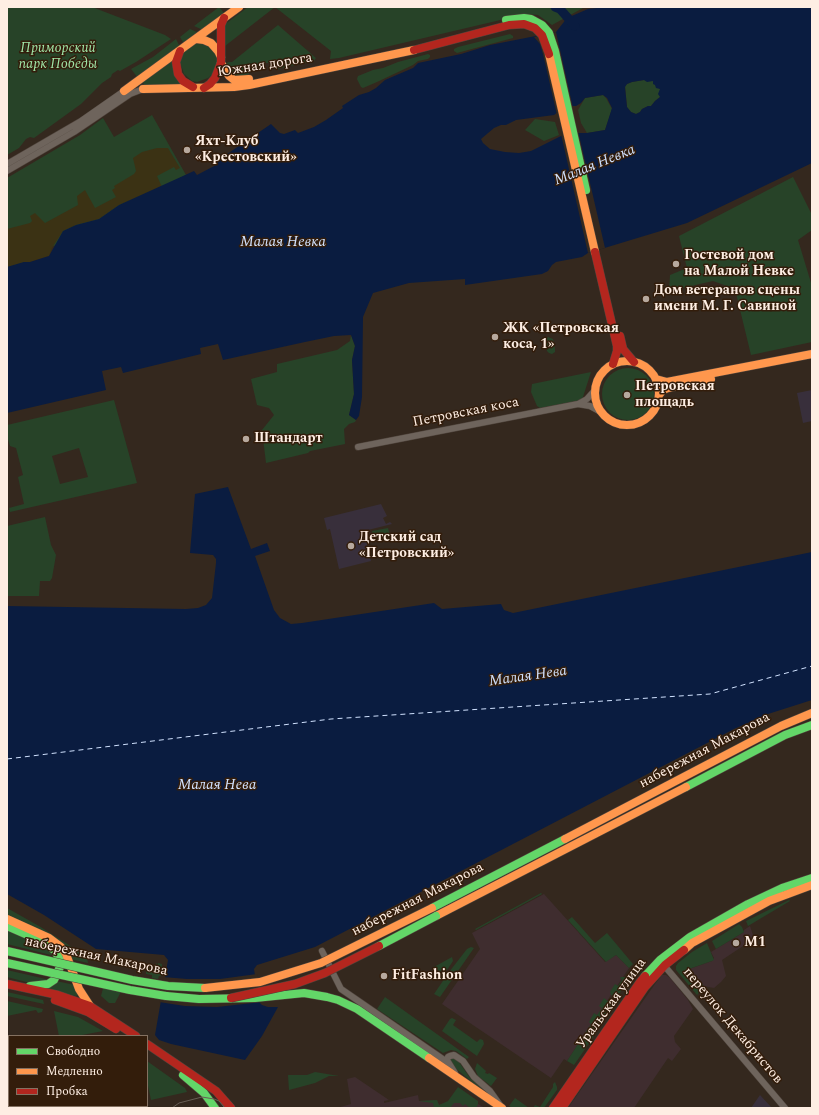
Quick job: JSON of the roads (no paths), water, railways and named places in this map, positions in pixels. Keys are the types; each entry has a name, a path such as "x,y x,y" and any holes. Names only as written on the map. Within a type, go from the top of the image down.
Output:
{"main road":[{"path":"124,91 239,7"},
{"path":"204,88 215,78 221,60 221,26 224,18"},
{"name":"Южная дорога","path":"221,60 229,76 234,80 244,80 411,45 516,18 524,18 537,22 546,34"},
{"name":"Южная дорога","path":"143,89 234,87 249,85 412,50 509,25 517,24 530,26 546,34"},
{"path":"546,34 549,52 597,250 623,349 634,362"},
{"path":"196,39 211,43 218,51 221,60"},
{"path":"180,50 176,62 178,74 188,85 195,88"},
{"path":"597,250 617,346 613,364"},
{"path":"656,379 666,382 812,354"},
{"path":"659,395 668,388 812,359"},
{"path":"623,361 634,362 647,368 656,379 659,395 657,405 645,420 636,424 626,425 617,423 601,412 596,402 595,390 601,375 613,364 623,361"},
{"name":"набережная Макарова","path":"7,951 132,980 168,986 199,988 228,986 260,982 292,973 321,963 432,908 756,738 802,716 812,713"},
{"name":"набережная Макарова","path":"7,963 130,990 166,996 198,999 230,998 295,984 325,973 384,944 785,735 809,726"},
{"name":"Уральская улица","path":"553,1108 640,982 690,937 748,904 777,890 812,878"},
{"name":"Уральская улица","path":"562,1108 662,963 692,943 747,911 812,885"},
{"path":"7,919 49,938 61,947 66,954 79,988 90,1006"},
{"path":"7,926 46,944 55,951 60,960 60,967 57,975 48,984 39,986 20,986"},
{"path":"7,984 58,995 90,1006 134,1035"},
{"path":"7,989 77,1007 88,1012 124,1035"},
{"path":"230,998 255,998 304,993 327,997 348,1004 382,1025 502,1108"},
{"path":"148,1045 216,1091 224,1098 231,1108"},
{"path":"148,1051 187,1078 204,1093 215,1107"}],"street":[{"name":"Южная дорога","path":"7,171 74,132 130,94 143,89"},
{"path":"7,164 81,121 124,91"},
{"name":"Петровская коса","path":"358,447 578,404 587,399 595,390"},
{"name":"Петровская коса","path":"578,404 590,406 601,412"},
{"path":"322,951 341,989 447,1062 458,1077"},
{"name":"переулок Декабристов","path":"662,963 785,1108"},
{"path":"447,1062 448,1057 454,1055 460,1059 474,1077 490,1091 502,1108"},
{"path":"215,1107 224,1098"}],"water":[{"name":"Малая Невка","path":"606,7 812,7 812,163 687,223 588,253 582,257 556,262 548,271 542,274 465,285 465,279 409,283 373,293 363,317 362,397 359,416 356,420 349,415 354,394 352,360 355,346 351,335 334,336 223,360 218,344 200,348 201,354 123,373 121,367 102,371 106,390 7,413 7,267 49,256 63,231 76,225 99,219 119,205 194,171 197,175 218,164 217,161 271,124 280,133 284,134 295,130 298,133 314,127 326,120 343,108 342,106 359,95 369,92 385,80 413,68 418,63 461,54 490,45 556,32 567,18 588,9","holes":["644,80 647,82 653,81 656,88 660,89 658,94 660,97 651,106 642,109 636,114 631,112 627,107 625,87 627,84 632,82","603,95 607,98 612,108 605,130 587,133 567,133 531,151 519,153 490,149 481,139 494,128 501,125 506,125 516,120 554,115 565,106 576,106 585,98"]},
{"name":"Малая Нева","path":"228,487 251,549 267,543 270,551 255,556 274,610 280,618 291,624 434,603 442,609 501,604 504,610 513,613 812,552 812,700 768,714 734,729 315,947 257,965 254,969 259,1002 268,1007 278,1007 262,1036 245,1060 159,1040 155,1035 168,960 164,955 96,949 44,915 7,894 7,606 186,609 198,608 206,605 212,598 216,559 213,555 190,553 195,494"}],"waterway":[{"path":"555,7 560,9 575,26"}],"tram line":[{"path":"172,1108 179,1103 202,1097 219,1101 225,1108"}],"place":[{"name":"Яхт-Клуб «Крестовский»","path":"187,150"},
{"name":"Гостевой дом на Малой Невке","path":"676,264"},
{"name":"Дом ветеранов сцены имени М. Г. Савиной","path":"646,299"},
{"name":"ЖК «Петровская коса, 1»","path":"495,337"},
{"name":"Петровская площадь","path":"627,395"},
{"name":"Штандарт","path":"246,439"},
{"name":"Детский сад «Петровский»","path":"351,546"},
{"name":"М1","path":"736,943"},
{"name":"FitFashion","path":"384,976"}],"park label":[{"name":"Приморский парк Победы","path":"58,58"}]}
